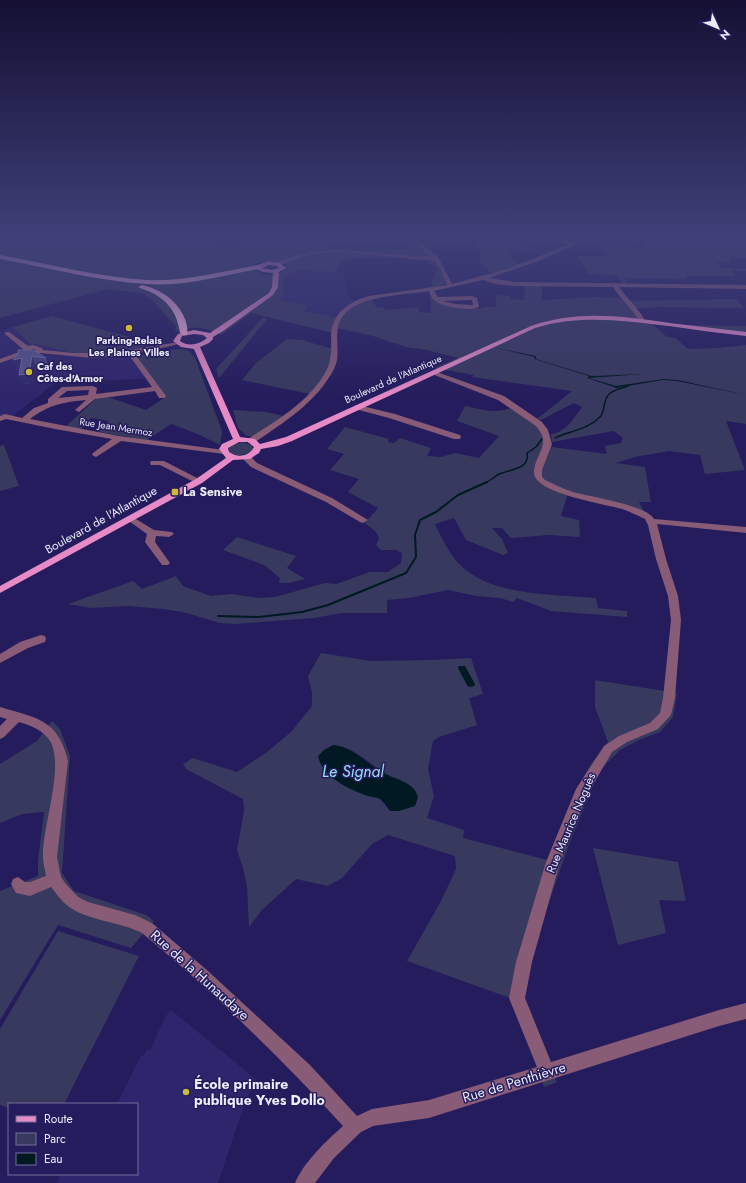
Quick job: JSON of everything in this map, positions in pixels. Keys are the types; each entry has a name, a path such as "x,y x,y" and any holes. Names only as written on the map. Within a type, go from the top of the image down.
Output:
{"highway":[{"path":"152,290 162,294 171,302 183,324 184,333"}],"main road":[{"path":"227,325 203,332 184,333 177,337 177,343 183,346 196,346 208,342 210,336 227,325 263,300 273,290"},
{"name":"Boulevard de l'Atlantique","path":"258,447 275,444 289,439 533,327 554,320 595,317 642,321 746,334"},
{"path":"203,332 210,336"},
{"path":"196,346 237,440 251,441 258,447 255,453 246,457 228,455"},
{"name":"Boulevard de l'Atlantique","path":"0,590 199,481 228,455 225,446 237,440"}],"street":[{"path":"251,441 286,418 303,404 322,383 334,360 333,334 335,325 348,307 362,300 423,290"},
{"path":"432,290 436,299 452,305 476,307 475,299 472,298 436,299"},
{"path":"618,290 622,297 639,314 642,321"},
{"path":"7,333 29,355 39,351 93,356 132,354 177,343"},
{"path":"0,361 24,351"},
{"path":"132,354 162,396"},
{"path":"434,373 501,398 538,424 544,430 548,444 538,470 538,477 542,482 570,494 639,512 649,517 651,521 746,530"},
{"path":"24,420 37,410 50,403 94,396 148,391 157,388"},
{"path":"79,410 94,396"},
{"path":"358,407 392,416 457,437"},
{"name":"Rue Jean Mermoz","path":"3,418 24,420 119,438 228,455"},
{"path":"96,455 119,438"},
{"path":"246,457 254,465 329,500 363,520"},
{"path":"154,463 162,463 199,481"},
{"path":"131,518 152,533 169,534"},
{"name":"Rue Maurice Noguès","path":"547,1072 517,998 524,962 553,862 581,793 608,749 623,739 654,726 665,715 669,698 676,613 673,596 651,521"},
{"path":"152,533 150,542 165,563"},
{"path":"2,655 41,639"},
{"name":"Rue de la Hunaudaye","path":"0,712 47,728 53,734 60,752 62,761 50,857 54,879 61,889 73,902 86,908 142,926 176,951 304,1070 355,1126"},
{"path":"0,734 16,717"},
{"path":"18,884 21,888 30,890 54,879"},
{"name":"Rue de Penthièvre","path":"304,1183 328,1152 355,1126 372,1118 429,1108 718,1018 746,1011"}],"shaded area":[{"path":"283,290 346,290 350,298 358,303 341,318 302,311 308,306 280,300"},
{"path":"13,327 30,344 38,344 80,353 106,353 132,350 153,378 55,383 9,419 0,421 0,331"},
{"name":"École primaire publique Yves Dollo","path":"171,1010 257,1080 246,1099 218,1183 57,1183 60,1175 138,1175 138,1103 117,1103 141,1055 143,1056 147,1049 150,1051 165,1017"}],"green space":[{"path":"0,290 104,290 0,318"},
{"path":"117,290 283,290 280,300 309,306 303,311 341,318 355,306 372,300 377,308 382,307 387,310 419,307 419,312 431,313 430,296 447,305 480,309 483,307 496,307 496,295 511,296 510,299 524,300 525,290 542,290 542,300 592,297 621,298 623,301 736,299 744,308 658,307 632,309 638,317 637,322 652,324 667,337 675,338 688,349 746,345 746,424 726,421 745,470 705,474 700,455 669,451 635,457 616,463 645,467 651,502 639,502 644,511 571,492 567,496 561,516 579,520 580,537 549,535 511,538 502,528 492,528 502,539 508,553 503,555 466,540 454,518 435,524 455,560 473,575 488,583 524,592 596,598 598,608 627,611 627,617 551,611 517,598 513,602 500,598 476,596 448,590 409,598 387,600 387,613 341,613 314,618 235,624 220,623 183,612 162,609 129,606 91,608 68,604 133,581 142,589 176,576 183,586 211,596 231,594 259,598 275,597 325,583 336,584 370,572 388,572 401,563 402,553 396,550 381,550 376,545 379,538 376,532 365,523 378,508 348,492 359,479 330,470 344,454 327,449 345,427 389,439 388,442 394,443 400,438 431,448 427,456 441,457 455,453 479,458 499,436 457,421 465,406 495,411 501,411 512,407 534,423 541,432 544,446 607,454 605,446 621,443 623,438 614,431 552,442 551,434 565,428 582,407 574,403 541,420 537,419 572,391 472,377 474,375 435,368 458,358 427,350 406,347 373,336 337,328 337,334 251,313 221,335 199,328 175,332 176,326 152,300 144,294"},
{"path":"52,316 154,344 112,352 69,352 30,344 13,327"},
{"path":"263,318 267,319 219,378 216,369"},
{"path":"680,325 746,326 746,335"},
{"path":"287,339 305,340 337,350 335,366 318,393 312,392 310,394 242,380 256,363"},
{"path":"184,349 190,352 195,358 222,431 220,445 200,435 171,424 147,440 99,432 109,421 91,418 80,430 65,427 98,397 108,397 146,410 166,397 137,356"},
{"path":"233,410 266,412 284,416 254,436 247,436 238,428"},
{"path":"242,442 252,445 253,449 248,453 241,455 235,455 229,452 229,447"},
{"path":"4,445 19,486 0,491 0,446"},
{"path":"237,537 296,556 287,568 305,579 289,583 279,583 280,578 264,565 223,550"},
{"path":"321,653 371,661 471,658 483,694 469,698 477,725 439,737 433,741 428,769 434,796 427,818 464,830 463,838 547,860 576,790 591,764 608,742 595,707 595,680 677,693 673,717 660,732 639,740 620,750 599,771 568,847 530,957 524,1000 557,1082 544,1087 513,999 407,961 441,901 456,869 455,856 388,835 372,844 342,878 328,886 296,879 262,910 249,927 247,887 237,850 244,811 243,799 186,769 183,764 193,758 237,772 267,752 291,732 312,706 312,692 308,676","holes":["333,746 341,747 356,753 390,776 384,804 381,799 351,788 324,770 324,750"]},
{"path":"52,721 60,729 70,756 62,873 74,891 146,915 154,921 131,948 58,925 0,1020 0,891 38,876 38,860 44,812 22,814 0,823 0,764 37,741"},
{"path":"593,848 678,862 686,901 659,900 666,933 618,945"},
{"path":"58,931 139,956 65,1103 8,1103 8,1108 0,1105 0,1029"}],"water":[{"path":"492,347 536,356 536,359 592,376 644,374 589,378 616,386 663,379 678,380 746,395 677,381 662,380 617,388 587,378 589,376 534,359 534,357"},
{"path":"459,666 465,666 475,684 474,686 469,687 467,685 458,668"},
{"name":"Le Signal","path":"333,745 346,748 357,754 378,770 410,786 415,790 418,797 415,806 399,811 390,811 380,799 368,796 338,782 325,770 318,756 324,750"}],"building":[{"path":"18,350 33,350 46,358 32,356 29,374 19,375 22,358 13,360 19,353"}],"waterway":[{"path":"555,438 590,425 602,415 605,401 609,394 615,390 628,386"},
{"path":"487,482 499,474 522,466 527,459 527,453 536,447 542,439"},
{"path":"218,616 259,617 302,612 328,605 406,573 416,557 415,535 420,520 436,512 458,495 487,482"}],"place":[{"name":"Parking-Relais Les Plaines Villes","path":"129,328"},
{"name":"Caf des Côtes-d'Armor","path":"29,372"},
{"name":"La Sensive","path":"175,492"},
{"name":"École primaire publique Yves Dollo","path":"186,1092"}]}
